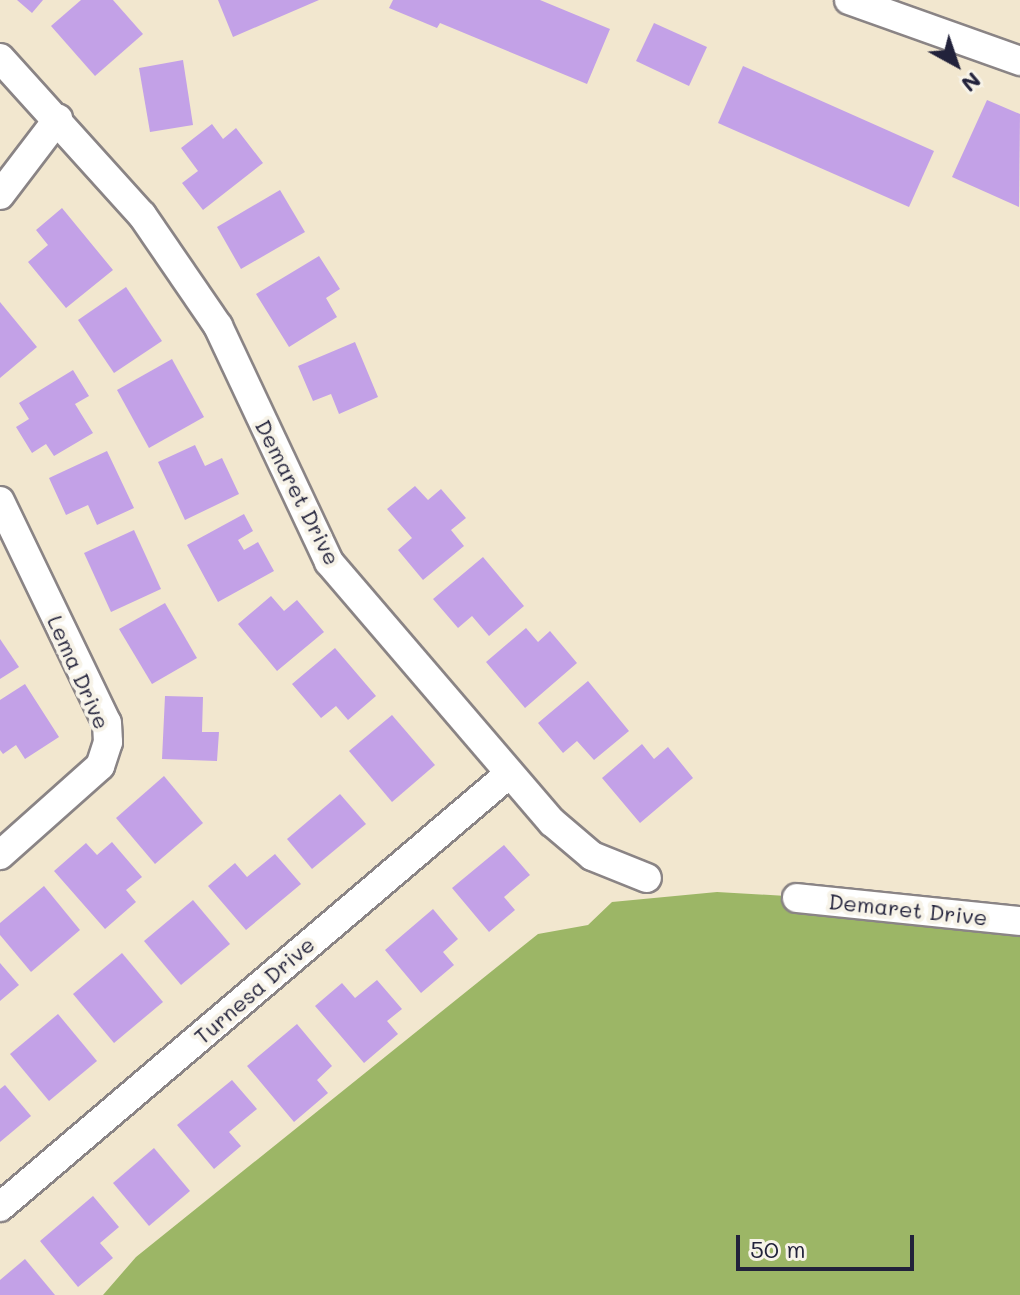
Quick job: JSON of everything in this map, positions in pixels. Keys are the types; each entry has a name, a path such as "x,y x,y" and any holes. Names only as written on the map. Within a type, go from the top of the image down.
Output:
{"street":[{"path":"849,0 1020,61"},
{"name":"Demaret Drive","path":"0,58 142,215 218,326 329,562 552,822 592,856 647,878"},
{"path":"0,195 58,119"},
{"name":"Lema Drive","path":"0,501 107,723 108,742 100,766 0,855"},
{"name":"Turnesa Drive","path":"0,1207 509,774"},
{"name":"Demaret Drive","path":"797,898 1020,921"}],"green space":[{"path":"717,892 803,897 1020,923 1020,1295 103,1295 136,1257 538,934 588,925 612,902"}],"building":[{"path":"17,0 43,0 32,13"},
{"path":"81,0 113,0 143,34 95,76 51,26"},
{"path":"218,0 319,0 233,37"},
{"path":"393,0 540,0 610,29 587,84 440,23 437,28 389,8"},
{"path":"654,23 707,47 689,86 636,61"},
{"path":"183,60 193,125 150,132 139,68"},
{"path":"743,66 934,151 909,207 718,123"},
{"path":"987,100 1020,114 1019,207 952,177"},
{"path":"212,124 223,139 236,128 263,163 203,210 182,183 198,171 181,148"},
{"path":"280,190 305,232 241,269 217,227"},
{"path":"62,208 113,270 66,308 28,262 48,245 36,230"},
{"path":"319,256 340,289 326,298 337,317 289,347 256,294"},
{"path":"126,287 162,341 114,373 78,320"},
{"path":"0,302 37,347 0,378"},
{"path":"355,342 378,397 339,414 331,394 313,401 298,366"},
{"path":"172,359 204,417 149,448 117,390"},
{"path":"73,370 89,396 75,404 93,433 54,456 46,444 32,453 16,427 29,419 19,403"},
{"path":"195,445 205,466 222,458 239,494 185,520 158,462"},
{"path":"107,451 134,508 97,525 88,505 66,515 49,478"},
{"path":"415,486 428,500 441,489 466,518 451,530 464,546 423,580 398,550 412,538 387,509"},
{"path":"244,514 253,531 238,540 244,550 258,542 274,571 218,602 187,545"},
{"path":"134,530 161,589 111,612 84,553"},
{"path":"483,557 524,606 489,636 472,616 458,628 433,599"},
{"path":"271,596 284,611 297,600 324,632 277,671 238,624"},
{"path":"165,603 197,658 152,684 119,629"},
{"path":"526,628 538,642 550,631 577,663 525,708 486,662"},
{"path":"0,639 19,667 0,679"},
{"path":"335,648 376,696 348,720 336,706 321,718 292,684"},
{"path":"588,681 629,731 594,760 577,741 563,753 538,723"},
{"path":"25,684 59,737 25,759 16,745 3,754 0,750 0,700"},
{"path":"165,696 203,697 202,732 219,732 217,761 162,759"},
{"path":"392,715 435,765 392,802 349,751"},
{"path":"642,744 654,759 668,747 693,778 640,823 602,778"},
{"path":"164,776 203,823 155,864 116,818"},
{"path":"340,794 366,824 312,869 287,839"},
{"path":"112,842 142,877 126,890 136,902 105,929 54,871 86,843 97,855"},
{"path":"504,845 530,875 504,897 515,910 489,932 452,888"},
{"path":"275,854 301,884 246,930 208,886 235,863 247,877"},
{"path":"44,886 80,930 31,972 0,935 0,923"},
{"path":"193,900 230,944 181,985 144,941"},
{"path":"433,909 458,939 443,952 454,965 421,993 385,950"},
{"path":"122,953 163,1002 114,1043 73,994"},
{"path":"0,963 19,985 0,1001"},
{"path":"377,980 402,1009 387,1021 398,1034 364,1063 315,1006 342,983 355,998"},
{"path":"58,1014 97,1061 49,1101 10,1054"},
{"path":"297,1024 332,1066 317,1080 328,1093 294,1122 247,1066"},
{"path":"232,1080 257,1109 229,1132 241,1146 214,1169 177,1125"},
{"path":"5,1085 31,1116 0,1142 0,1089"},
{"path":"154,1148 190,1191 149,1226 113,1183"},
{"path":"93,1196 119,1227 100,1243 113,1258 78,1287 40,1241"},
{"path":"25,1259 55,1295 0,1295 0,1280"}]}
